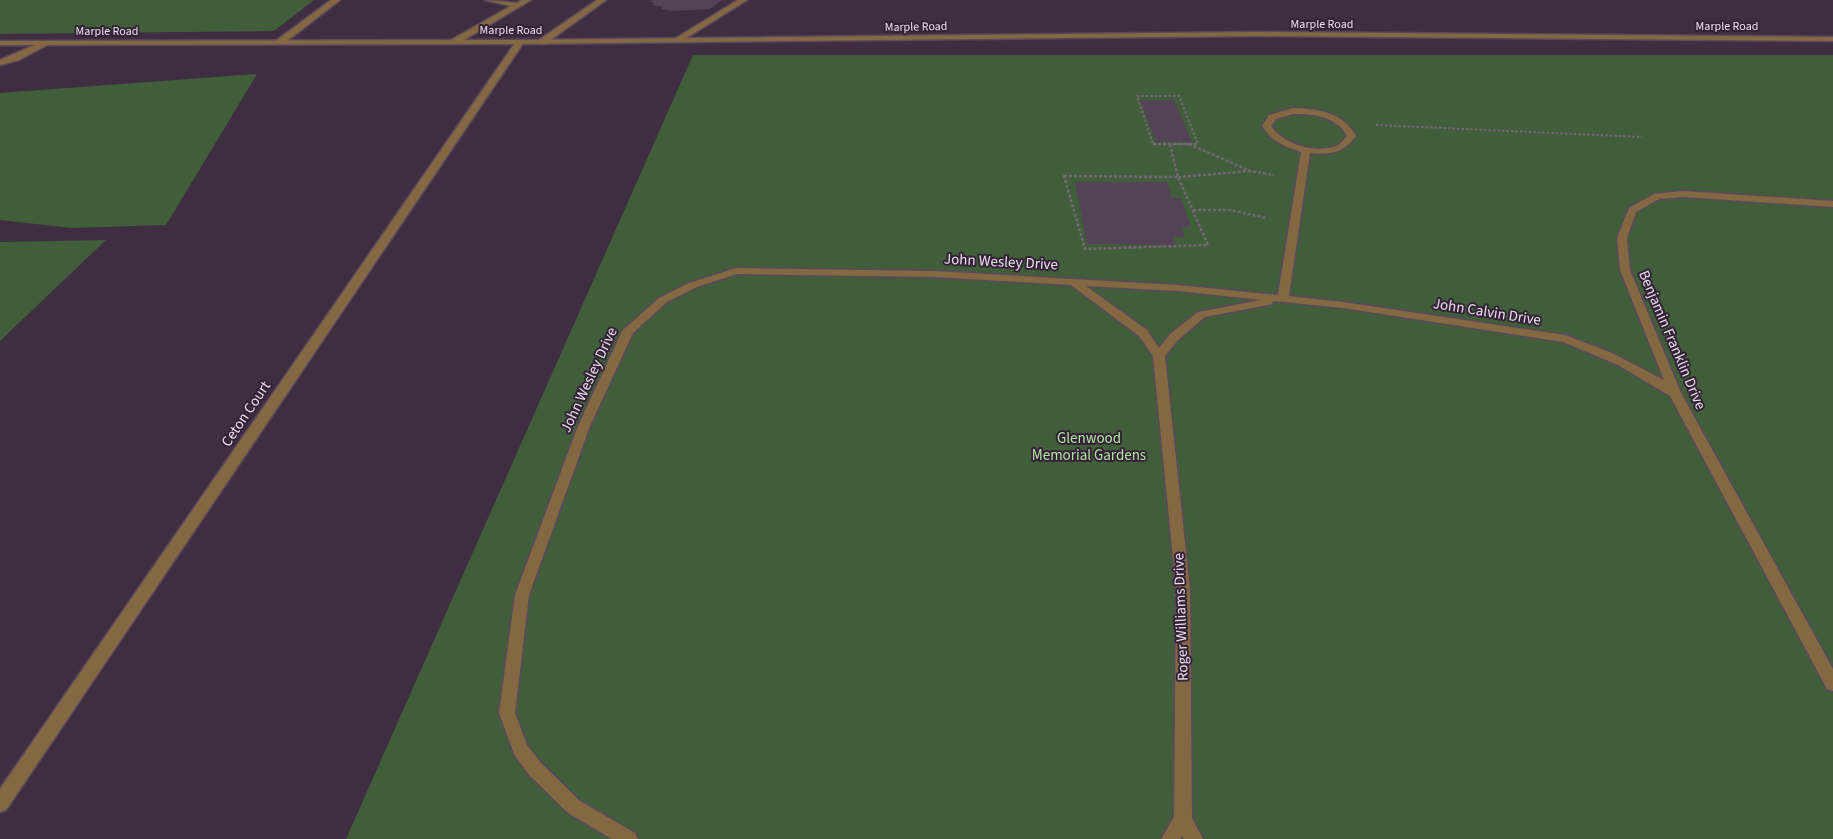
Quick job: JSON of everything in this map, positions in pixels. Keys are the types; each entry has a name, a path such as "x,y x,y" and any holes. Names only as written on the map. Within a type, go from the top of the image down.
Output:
{"street":[{"path":"280,42 336,0"},
{"path":"489,0 518,5"},
{"path":"454,42 527,0"},
{"path":"542,42 602,0"},
{"path":"676,40 743,0"},
{"name":"Marple Road","path":"0,43 542,42 1258,34 1833,39"},
{"name":"Ceton Court","path":"0,804 520,42"},
{"path":"0,63 16,58 47,43"},
{"path":"1293,111 1321,114 1343,123 1352,136 1349,142 1343,147 1326,151 1306,150 1279,141 1270,135 1266,128 1267,121 1272,116 1293,111"},
{"path":"1159,356 1174,336 1202,314 1283,299 1306,150"},
{"name":"Benjamin Franklin Drive","path":"1833,204 1683,194 1657,196 1632,210 1622,238 1624,270 1674,393 1833,684"},
{"name":"John Wesley Drive","path":"629,839 574,807 535,769 520,749 507,713 522,594 584,426 628,331 663,300 693,285 736,271 934,274 1178,288 1283,299"},
{"name":"Roger Williams Drive","path":"1074,282 1143,333 1159,356 1183,589 1183,819 1194,839"},
{"name":"John Calvin Drive","path":"1283,299 1565,339 1596,349 1640,370 1674,393"},
{"path":"1170,839 1183,819"}],"path":[{"path":"1137,96 1179,96 1198,144 1189,144 1153,144 1137,96"},
{"path":"1343,123 1642,137"},
{"path":"1170,144 1178,177 1208,245 1085,248 1064,176 1178,177 1250,171 1189,144"},
{"path":"1193,210 1229,210 1294,224"}],"green space":[{"path":"0,0 314,0 274,31 0,34"},
{"name":"Glenwood Memorial Gardens","path":"693,55 1833,55 1833,839 346,839"},
{"path":"257,74 166,225 71,228 0,220 0,93"},
{"path":"106,240 0,341 0,242"}],"building":[{"path":"653,0 722,0 710,9 673,11 652,5 655,3 650,2"},
{"path":"1140,100 1174,100 1192,142 1156,142"},
{"path":"1075,182 1167,182 1172,198 1181,198 1191,227 1182,227 1185,237 1173,237 1176,245 1087,244"}]}
